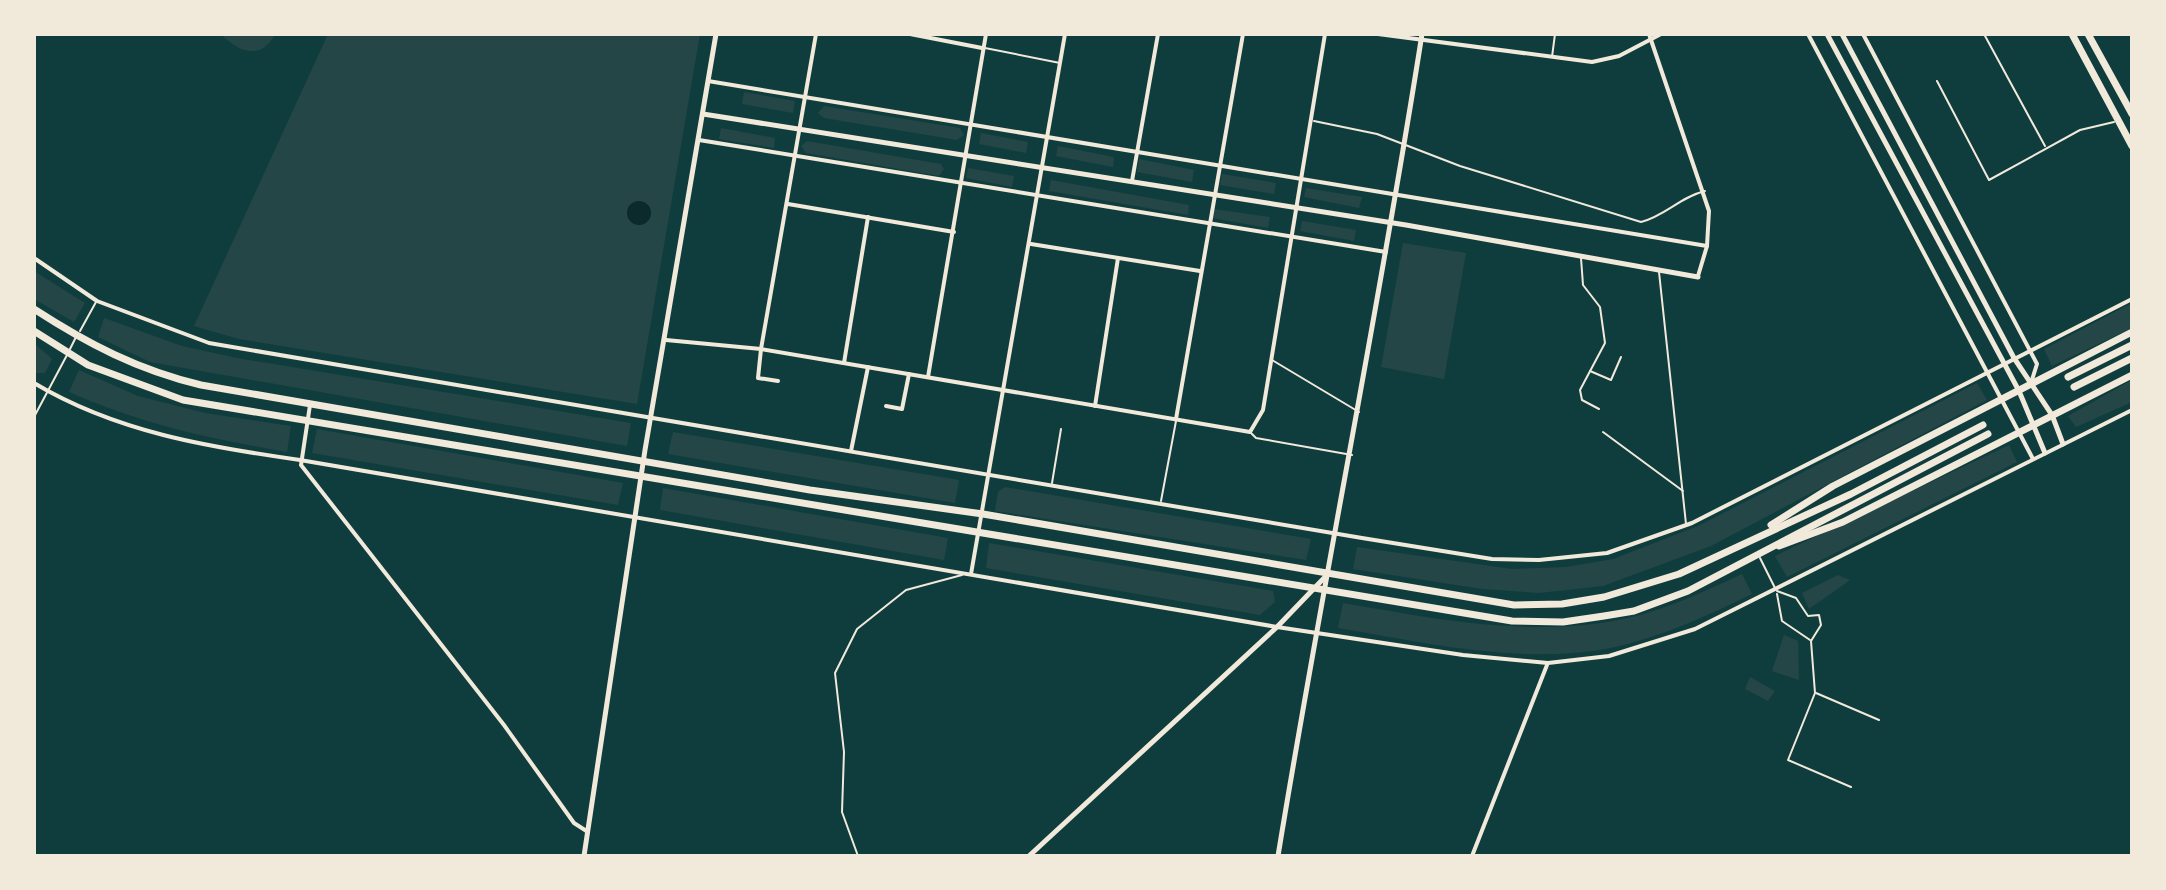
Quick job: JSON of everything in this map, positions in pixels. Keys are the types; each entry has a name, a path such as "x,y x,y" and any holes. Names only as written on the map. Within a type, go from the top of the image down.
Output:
{"main road":[{"path":"2072,34 2132,146"},
{"path":"2088,34 2132,114"},
{"path":"34,309 76,337 164,376 810,490 983,514 1514,605 1562,604 1633,590 1679,574 1851,494 1983,425"},
{"path":"34,331 67,354 144,388 183,400 1512,621 1563,622 1634,611 1688,591 1988,434"},
{"path":"1749,539 1833,486 2132,332"},
{"path":"2068,377 2132,345"},
{"path":"2074,387 2132,358"},
{"path":"1758,554 1843,522 2132,375"}],"street":[{"path":"584,856 643,461 716,34"},
{"path":"778,381 758,378 761,349 816,34"},
{"path":"910,34 983,48"},
{"path":"928,377 986,34"},
{"path":"971,574 1031,244 1065,34"},
{"path":"1132,182 1140,153 1158,34"},
{"path":"1176,419 1243,34"},
{"path":"666,340 761,349 1250,432 1263,410 1325,34"},
{"path":"1378,34 1422,37 1552,59 1601,62 1661,34"},
{"path":"1808,34 2033,459"},
{"path":"1827,34 2019,391 2045,453"},
{"path":"1842,34 2014,358 2052,415 2063,444"},
{"path":"1863,34 2037,364 2031,383"},
{"path":"1278,856 1322,591 1352,455 1422,37"},
{"path":"703,114 1215,195 1698,277 1707,246 1709,211 1705,191 1650,37"},
{"path":"708,81 973,123 1395,197 1707,246"},
{"path":"699,140 1386,252"},
{"path":"788,204 954,232"},
{"path":"844,363 868,217"},
{"path":"1031,244 1200,271"},
{"path":"34,258 97,301 209,343 1335,534 1492,559 1539,560 1607,553 1686,525 2132,299"},
{"path":"1095,406 1118,258"},
{"path":"851,451 868,367"},
{"path":"886,406 902,409 909,374"},
{"path":"34,383 49,393 117,421 199,446 300,460 1277,627 1463,655 1548,663 1609,656 1654,645 1777,591 2132,410"},
{"path":"311,403 301,465 504,725 574,823 588,833"},
{"path":"1029,856 1277,627 1327,575"},
{"path":"1472,856 1548,663"}],"lane":[{"path":"1552,59 1555,34"},
{"path":"1984,34 2046,147"},
{"path":"983,48 1060,63"},
{"path":"1937,81 1989,180 2080,130 2102,122 2119,122"},
{"path":"1312,121 1377,134 1405,146 1641,222 1653,219 1685,196 1705,191"},
{"path":"1581,257 1583,285 1600,307 1605,343 1580,390 1582,400 1599,409"},
{"path":"1659,270 1686,525"},
{"path":"34,417 97,301"},
{"path":"1588,371 1611,380 1621,357"},
{"path":"1271,360 1359,412"},
{"path":"1161,504 1176,419"},
{"path":"1051,486 1061,429"},
{"path":"1250,432 1256,438 1352,455"},
{"path":"1603,432 1684,492"},
{"path":"1749,539 1777,591 1782,621 1811,641"},
{"path":"34,549 34,562"},
{"path":"858,856 842,812 844,752 835,673 857,629 906,590 971,574"},
{"path":"1777,591 1796,598 1808,616 1819,615 1821,625 1811,641 1815,693 1788,760 1851,787"},
{"path":"1815,693 1879,720"}],"shaded area":[{"path":"221,34 275,34 263,48 249,51 234,45"},
{"path":"328,34 700,34 637,404 239,339 194,326"},
{"path":"744,92 795,101 793,113 742,104"},
{"path":"824,106 960,128 964,135 957,140 824,118 818,113"},
{"path":"721,128 775,138 774,148 719,139"},
{"path":"981,133 1028,142 1026,153 979,144"},
{"path":"807,141 941,164 944,169 939,176 806,153 801,146"},
{"path":"1058,146 1114,157 1113,167 1056,156"},
{"path":"1139,159 1194,170 1192,182 1137,172"},
{"path":"968,168 1014,176 1012,187 966,178"},
{"path":"1222,174 1276,183 1274,194 1220,185"},
{"path":"1051,180 1189,205 1188,215 1049,191"},
{"path":"1306,188 1362,197 1359,208 1304,197"},
{"path":"639,201 647,205 651,213 647,221 639,225 631,221 627,213 631,205"},
{"path":"1213,209 1270,217 1268,228 1212,218"},
{"path":"1302,221 1356,230 1354,241 1300,231"},
{"path":"1403,243 1466,253 1444,379 1381,367"},
{"path":"34,271 85,303 74,322 34,299"},
{"path":"2132,303 2132,328 2052,366 2044,349"},
{"path":"104,318 182,346 237,358 631,423 627,446 150,362 98,337"},
{"path":"34,343 52,359 45,373 34,373"},
{"path":"79,370 138,396 205,413 291,426 287,452 176,429 69,392"},
{"path":"2132,380 2132,402 2076,427 2068,416"},
{"path":"1977,383 1987,400 1711,546 1603,586 1539,593 1482,589 1353,569 1357,547 1512,569 1566,567 1613,559 1698,526"},
{"path":"317,429 623,483 618,505 312,453"},
{"path":"673,432 959,480 955,503 668,454"},
{"path":"2009,445 2017,462 1787,577 1775,556"},
{"path":"1005,487 1311,539 1306,560 995,511 998,492"},
{"path":"663,488 948,538 944,560 660,510"},
{"path":"989,543 1273,591 1275,602 1260,615 986,568"},
{"path":"1742,574 1752,594 1665,632 1596,650 1543,654 1484,651 1338,628 1343,603 1485,624 1557,627 1592,624 1657,610"},
{"path":"1838,575 1850,580 1809,609 1802,593"},
{"path":"1784,635 1798,641 1799,680 1772,671"},
{"path":"1750,677 1775,691 1768,701 1745,689"}]}
